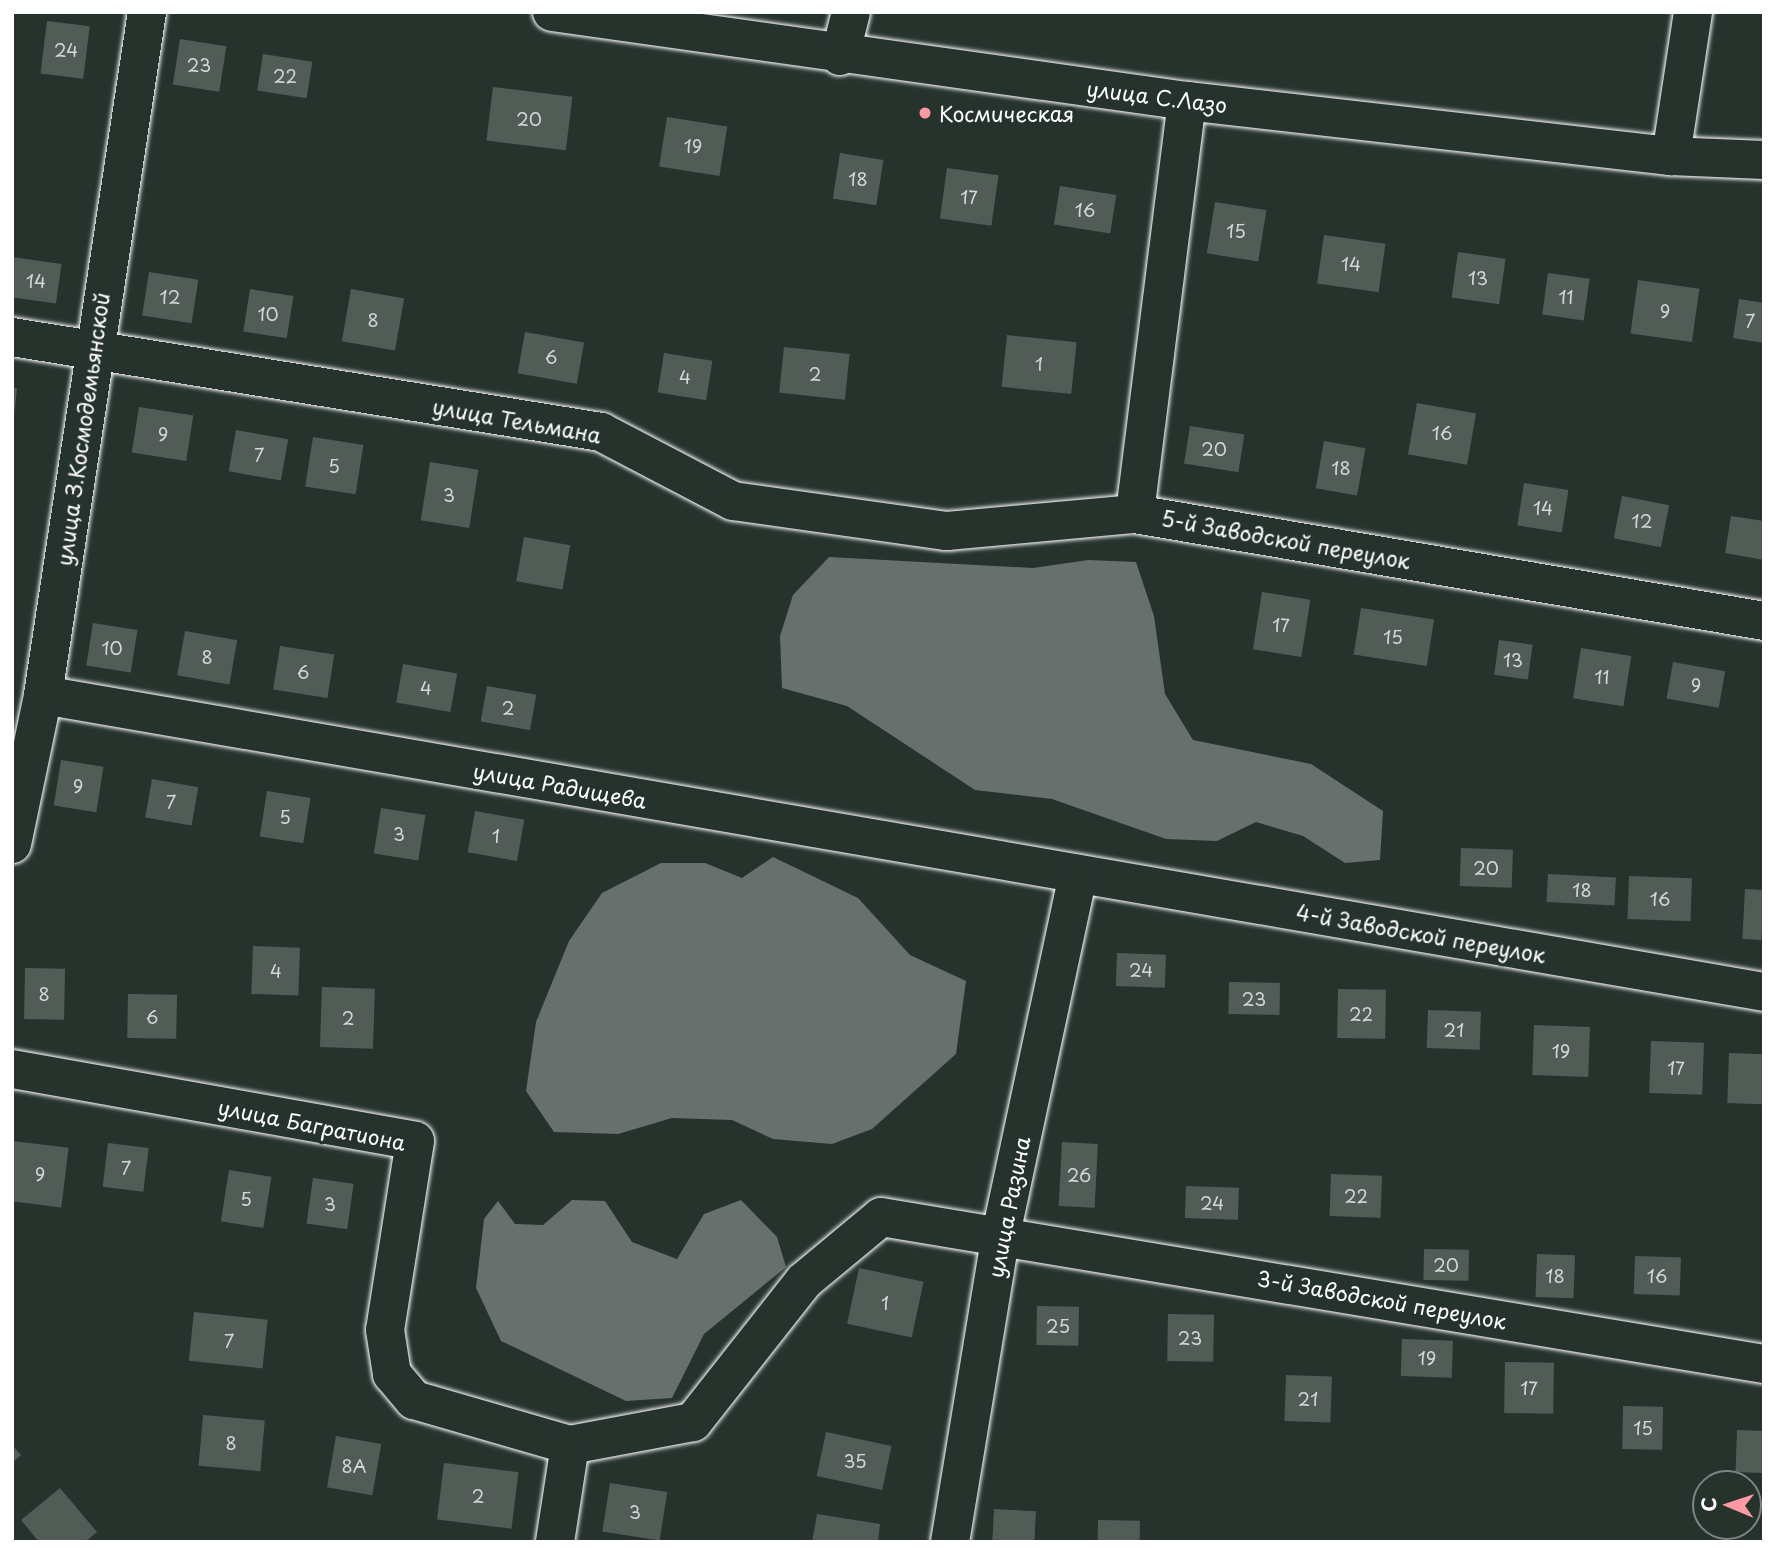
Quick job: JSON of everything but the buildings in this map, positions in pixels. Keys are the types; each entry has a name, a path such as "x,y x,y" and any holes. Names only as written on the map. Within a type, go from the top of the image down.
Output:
{"street":[{"name":"улица З.Космодемьянской","path":"12,844 43,695 93,350 147,12"},
{"name":"улица С.Лазо","path":"552,12 840,56 1187,101 1671,156 1764,160"},
{"path":"840,56 850,12"},
{"path":"1671,156 1693,12"},
{"name":"5-й Заводской переулок","path":"1187,101 1135,514 1764,621"},
{"name":"улица Тельмана","path":"12,337 601,432 733,501 947,531 1135,514"},
{"name":"улица Радищева","path":"43,695 1078,874"},
{"name":"4-й Заводской переулок","path":"1078,874 1764,992"},
{"name":"улица Разина","path":"950,1542 1001,1234 1078,874"},
{"name":"улица Багратиона","path":"12,1069 415,1141 385,1330 392,1374 414,1400 570,1445 693,1422 804,1281 881,1217 1001,1234"},
{"name":"3-й Заводской переулок","path":"1001,1234 1764,1364"},
{"path":"555,1542 570,1445"}],"shaded area":[{"path":"829,557 1033,568 1088,560 1136,562 1154,616 1165,694 1193,740 1311,764 1383,811 1380,860 1345,863 1303,836 1256,822 1217,841 1166,839 1052,799 975,790 847,706 782,688 780,636 793,595"},
{"path":"773,857 858,898 910,955 966,981 956,1054 872,1129 832,1144 773,1139 732,1120 672,1118 618,1134 554,1132 526,1091 536,1022 569,941 602,893 661,863 705,863 742,878"},
{"path":"572,1200 605,1201 632,1242 677,1259 704,1214 741,1200 777,1237 786,1267 704,1334 672,1398 626,1401 501,1341 476,1288 484,1219 498,1201 515,1224 543,1225"}],"place":[{"name":"Космическая","path":"925,113"}]}
